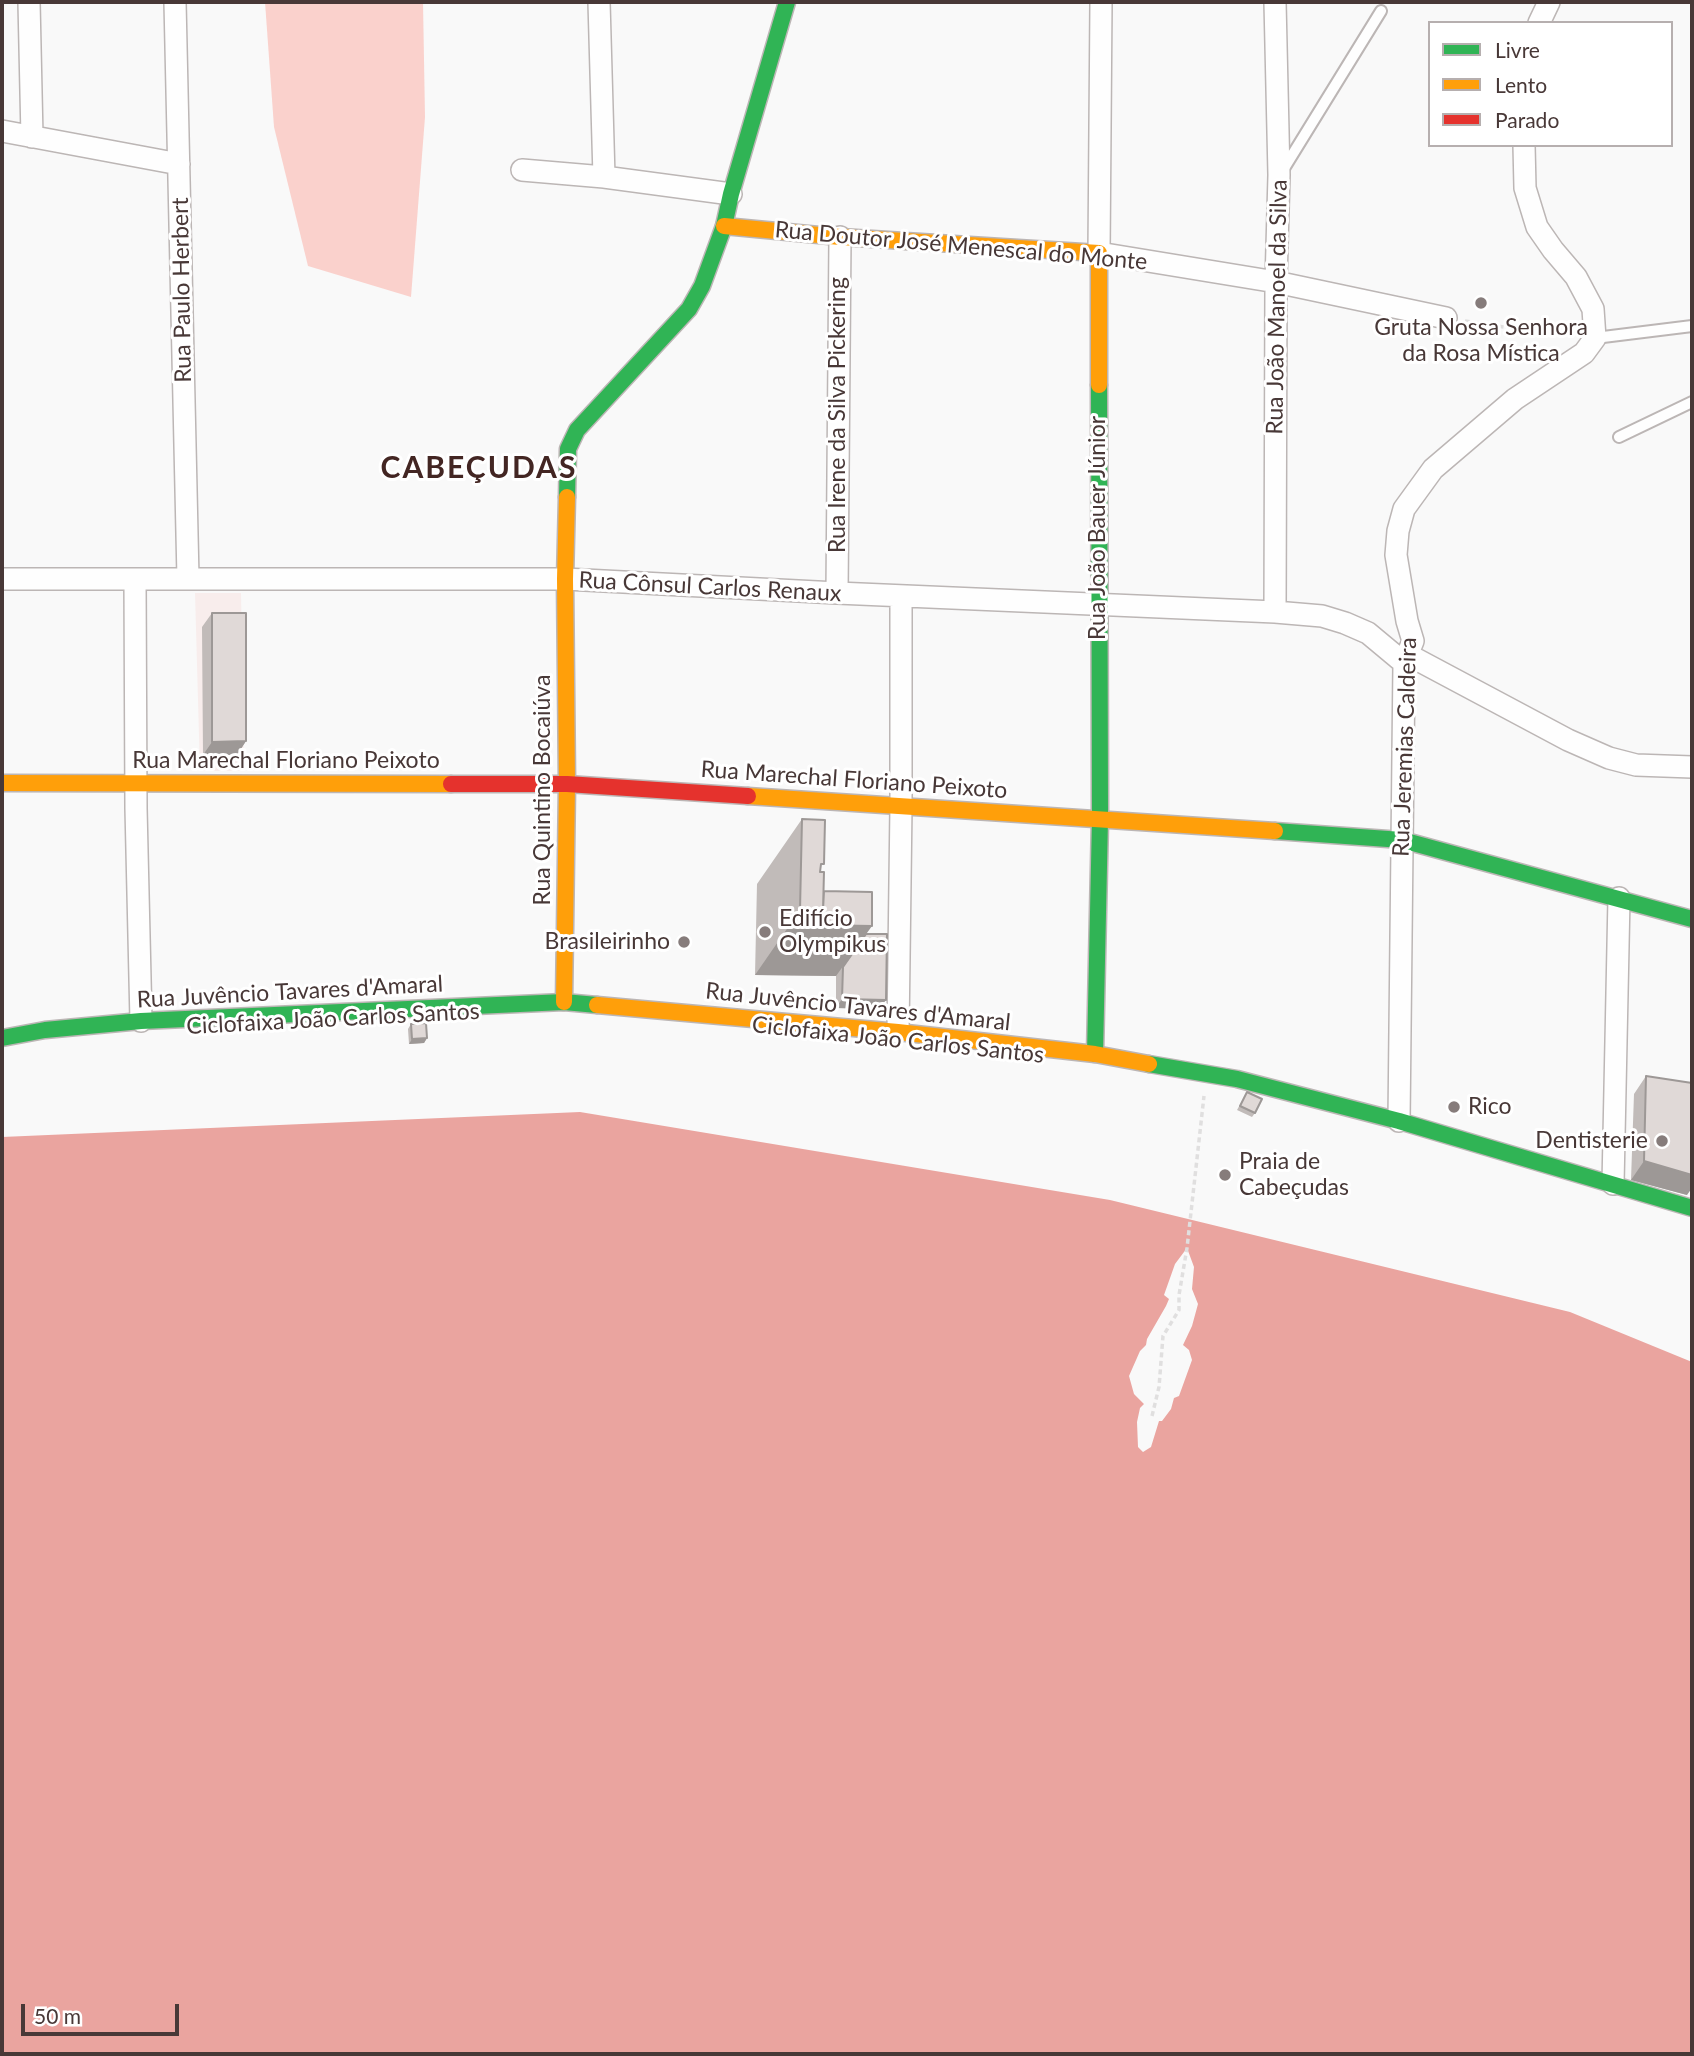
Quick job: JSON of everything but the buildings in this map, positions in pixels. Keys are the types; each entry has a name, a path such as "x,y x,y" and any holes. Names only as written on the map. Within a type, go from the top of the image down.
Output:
{"street":[{"path":"29,2 32,137"},
{"name":"Rua Paulo Herbert","path":"175,2 188,578"},
{"path":"599,2 604,177"},
{"name":"Rua Quintino Bocaiúva","path":"564,1002 568,449 577,430 689,309 706,276 724,226 788,2"},
{"name":"Rua João Bauer Júnior","path":"1095,1054 1100,819 1098,605 1101,2"},
{"name":"Rua João Manoel da Silva","path":"1275,2 1279,175 1275,612"},
{"path":"1540,21 1549,2"},
{"path":"2,131 179,164"},
{"path":"1524,147 1525,188 1537,227 1576,277 1587,298 1592,309 1595,338"},
{"path":"522,170 604,177 731,194"},
{"name":"Rua Doutor José Menescal do Monte","path":"724,226 840,237 1099,253 1276,282 1446,318"},
{"name":"Rua Irene da Silva Pickering","path":"837,593 840,237"},
{"name":"Rua Jeremias Caldeira","path":"1399,1121 1404,663 1413,641 1396,555 1398,531 1404,509 1433,469 1515,399 1584,353 1595,338"},
{"name":"Rua Cônsul Carlos Renaux","path":"2,579 565,579 1275,612 1322,616 1345,623 1368,633 1404,663"},
{"path":"135,579 141,1021"},
{"path":"898,1032 901,596"},
{"path":"1404,663 1416,659 1567,740 1609,758 1636,765 1692,767"},
{"name":"Rua Marechal Floriano Peixoto","path":"2,783 567,785 1402,840 1692,919"},
{"path":"1613,1184 1619,898"},
{"name":"Rua Juvêncio Tavares d'Amaral","path":"2,1038 45,1030 141,1021 564,1002 898,1032 1095,1054 1207,1073 1288,1091 1399,1121 1692,1208"}],"lane":[{"path":"1279,175 1381,10"},
{"path":"1595,338 1692,326"},
{"path":"1619,437 1692,402"}],"path":[{"path":"1446,318 1504,327"},
{"path":"1152,1416 1159,1387 1163,1336 1180,1310 1179,1295 1207,1073"}],"shaded area":[{"path":"265,2 423,2 425,117 411,297 308,266 274,127"},
{"path":"195,593 241,593 244,771 200,771"},
{"path":"580,1112 1110,1200 1570,1312 1692,1362 1692,2054 2,2054 2,1137","holes":["1187,1248 1194,1267 1192,1289 1198,1304 1183,1345 1189,1350 1192,1360 1179,1396 1174,1398 1171,1409 1162,1421 1159,1421 1151,1447 1143,1452 1138,1447 1137,1422 1140,1408 1144,1404 1134,1394 1129,1376 1166,1306 1169,1299 1164,1295 1175,1264"]}],"traffic: fast":[{"path":"567,497 568,449 577,430 689,309 702,286 724,226 787,2"},
{"path":"1095,1054 1100,819 1099,385"},
{"path":"1275,831 1402,840 1692,919"},
{"path":"2,1038 45,1030 141,1021 564,1002 597,1005"},
{"path":"1149,1064 1237,1079 1399,1121 1692,1208"}],"traffic: slow":[{"path":"724,226 840,237 1099,253 1099,385"},
{"path":"564,1002 567,497"},
{"path":"2,783 451,784"},
{"path":"748,796 1275,831"},
{"path":"597,1005 898,1032 1095,1054 1149,1064"}],"traffic: jam":[{"path":"451,784 567,784 748,796"}],"place":[{"name":"Gruta Nossa Senhora da Rosa Mística","path":"1481,303"},
{"name":"Edifício Olympikus","path":"765,932"},
{"name":"Brasileirinho","path":"684,942"},
{"name":"Rico","path":"1454,1107"},
{"name":"Dentisterie","path":"1662,1141"},
{"name":"Praia de Cabeçudas","path":"1225,1175"}],"district":[{"name":"CABEÇUDAS","path":"479,468"}]}
